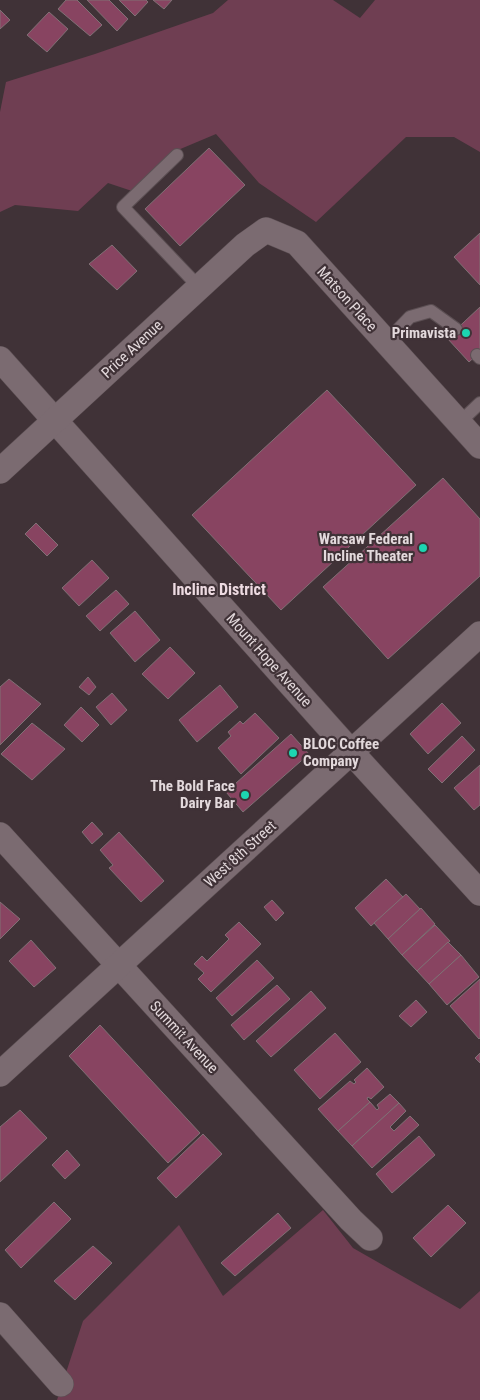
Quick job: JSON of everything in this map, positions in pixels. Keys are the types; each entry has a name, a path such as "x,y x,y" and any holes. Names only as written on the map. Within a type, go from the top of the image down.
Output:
{"street":[{"name":"Price Avenue","path":"0,471 245,245 266,230"},
{"name":"Matson Place","path":"266,230 297,243 480,446"},
{"name":"Mount Hope Avenue","path":"0,359 480,893"},
{"name":"West 8th Street","path":"0,1074 480,634"},
{"name":"Summit Avenue","path":"0,835 351,1220 370,1238"},
{"path":"0,1315 61,1384"}],"lane":[{"path":"177,156 123,207 200,287"},
{"path":"386,342 410,317 431,311 456,329"},
{"path":"459,423 480,403"}],"shaded area":[{"path":"228,0 333,0 360,18 375,0 480,0 480,152 454,137 406,137 316,222 259,183 216,134 178,150 132,191 108,183 78,211 15,205 0,212 0,112 6,82 95,54 213,13"},
{"path":"323,1210 353,1248 460,1309 480,1291 480,1400 57,1400 83,1321 179,1225 223,1296"}],"building":[{"path":"66,0 77,0 102,25 90,36 58,9"},
{"path":"87,0 109,0 128,19 117,31"},
{"path":"119,0 146,0 148,2 135,16"},
{"path":"153,0 172,0 164,9"},
{"path":"0,10 10,20 0,29"},
{"path":"49,12 68,29 47,52 27,35"},
{"path":"209,148 245,185 180,246 145,209"},
{"path":"480,233 480,285 454,257"},
{"path":"112,245 137,271 117,290 89,264"},
{"name":"Primavista","path":"480,307 480,352 469,362 447,338"},
{"path":"327,390 416,485 281,610 192,515"},
{"name":"Warsaw Federal Incline Theater","path":"443,478 480,519 480,576 388,659 323,587"},
{"path":"36,523 58,545 47,556 25,534"},
{"path":"92,560 109,578 79,606 62,588"},
{"path":"116,590 129,604 100,631 86,616"},
{"path":"135,611 160,640 135,662 110,633"},
{"path":"170,647 195,673 168,699 142,674"},
{"path":"88,677 96,687 89,695 79,687"},
{"path":"9,679 41,704 0,745 0,687"},
{"path":"220,685 238,707 197,742 179,720"},
{"path":"112,693 127,710 111,725 96,707"},
{"path":"442,703 461,723 428,754 410,734"},
{"path":"81,707 99,725 82,742 64,725"},
{"path":"255,713 279,738 241,774 218,748 231,736 228,732 240,721 243,724"},
{"path":"32,723 65,749 32,780 1,754"},
{"path":"291,734 309,754 243,812 226,792"},
{"path":"462,736 475,750 442,783 428,769"},
{"path":"480,765 480,805 474,810 454,788"},
{"path":"92,822 103,834 92,844 82,832"},
{"path":"119,832 164,881 141,902 109,868 113,865 100,850"},
{"path":"386,879 403,897 371,926 355,908"},
{"path":"406,894 420,909 388,939 374,923"},
{"path":"272,900 284,913 276,921 264,907"},
{"path":"0,902 20,919 0,939"},
{"path":"421,908 435,924 402,955 388,939"},
{"path":"239,922 261,944 211,992 198,979 204,973 194,964 202,956 207,961 229,939 225,935"},
{"path":"435,925 450,941 417,971 402,955"},
{"path":"31,940 56,968 34,987 9,961"},
{"path":"448,942 461,955 429,984 417,971"},
{"path":"461,955 479,977 447,1005 429,984"},
{"path":"257,960 274,978 232,1016 216,998"},
{"path":"480,979 480,1038 479,1039 450,1006"},
{"path":"277,985 290,999 244,1040 231,1025"},
{"path":"311,991 326,1008 271,1057 256,1041"},
{"path":"416,1000 427,1012 411,1027 399,1016"},
{"path":"100,1025 200,1133 168,1163 69,1056"},
{"path":"335,1033 361,1062 320,1099 294,1070"},
{"path":"480,1053 480,1063 475,1058"},
{"path":"367,1068 384,1087 371,1099 368,1097 367,1099 370,1102 338,1131 318,1109 350,1081 354,1084 356,1082 354,1080"},
{"path":"390,1094 399,1103 352,1146 338,1131 370,1102 377,1110 379,1108 377,1105"},
{"path":"399,1103 406,1111 390,1127 394,1131 410,1116 419,1125 372,1168 352,1146"},
{"path":"20,1110 47,1138 0,1182 0,1127"},
{"path":"203,1134 222,1154 176,1198 157,1178"},
{"path":"419,1136 435,1155 392,1193 376,1174"},
{"path":"67,1150 80,1165 65,1179 52,1165"},
{"path":"54,1202 71,1219 21,1268 5,1250"},
{"path":"448,1205 466,1223 431,1257 413,1238"},
{"path":"278,1213 291,1228 235,1276 221,1263"},
{"path":"93,1246 112,1263 75,1300 54,1281"}],"place":[{"name":"Primavista","path":"466,333"},
{"name":"Warsaw Federal Incline Theater","path":"423,548"},
{"name":"BLOC Coffee Company","path":"293,753"},
{"name":"The Bold Face Dairy Bar","path":"245,795"}],"district":[{"name":"Incline District","path":"219,589"}]}
